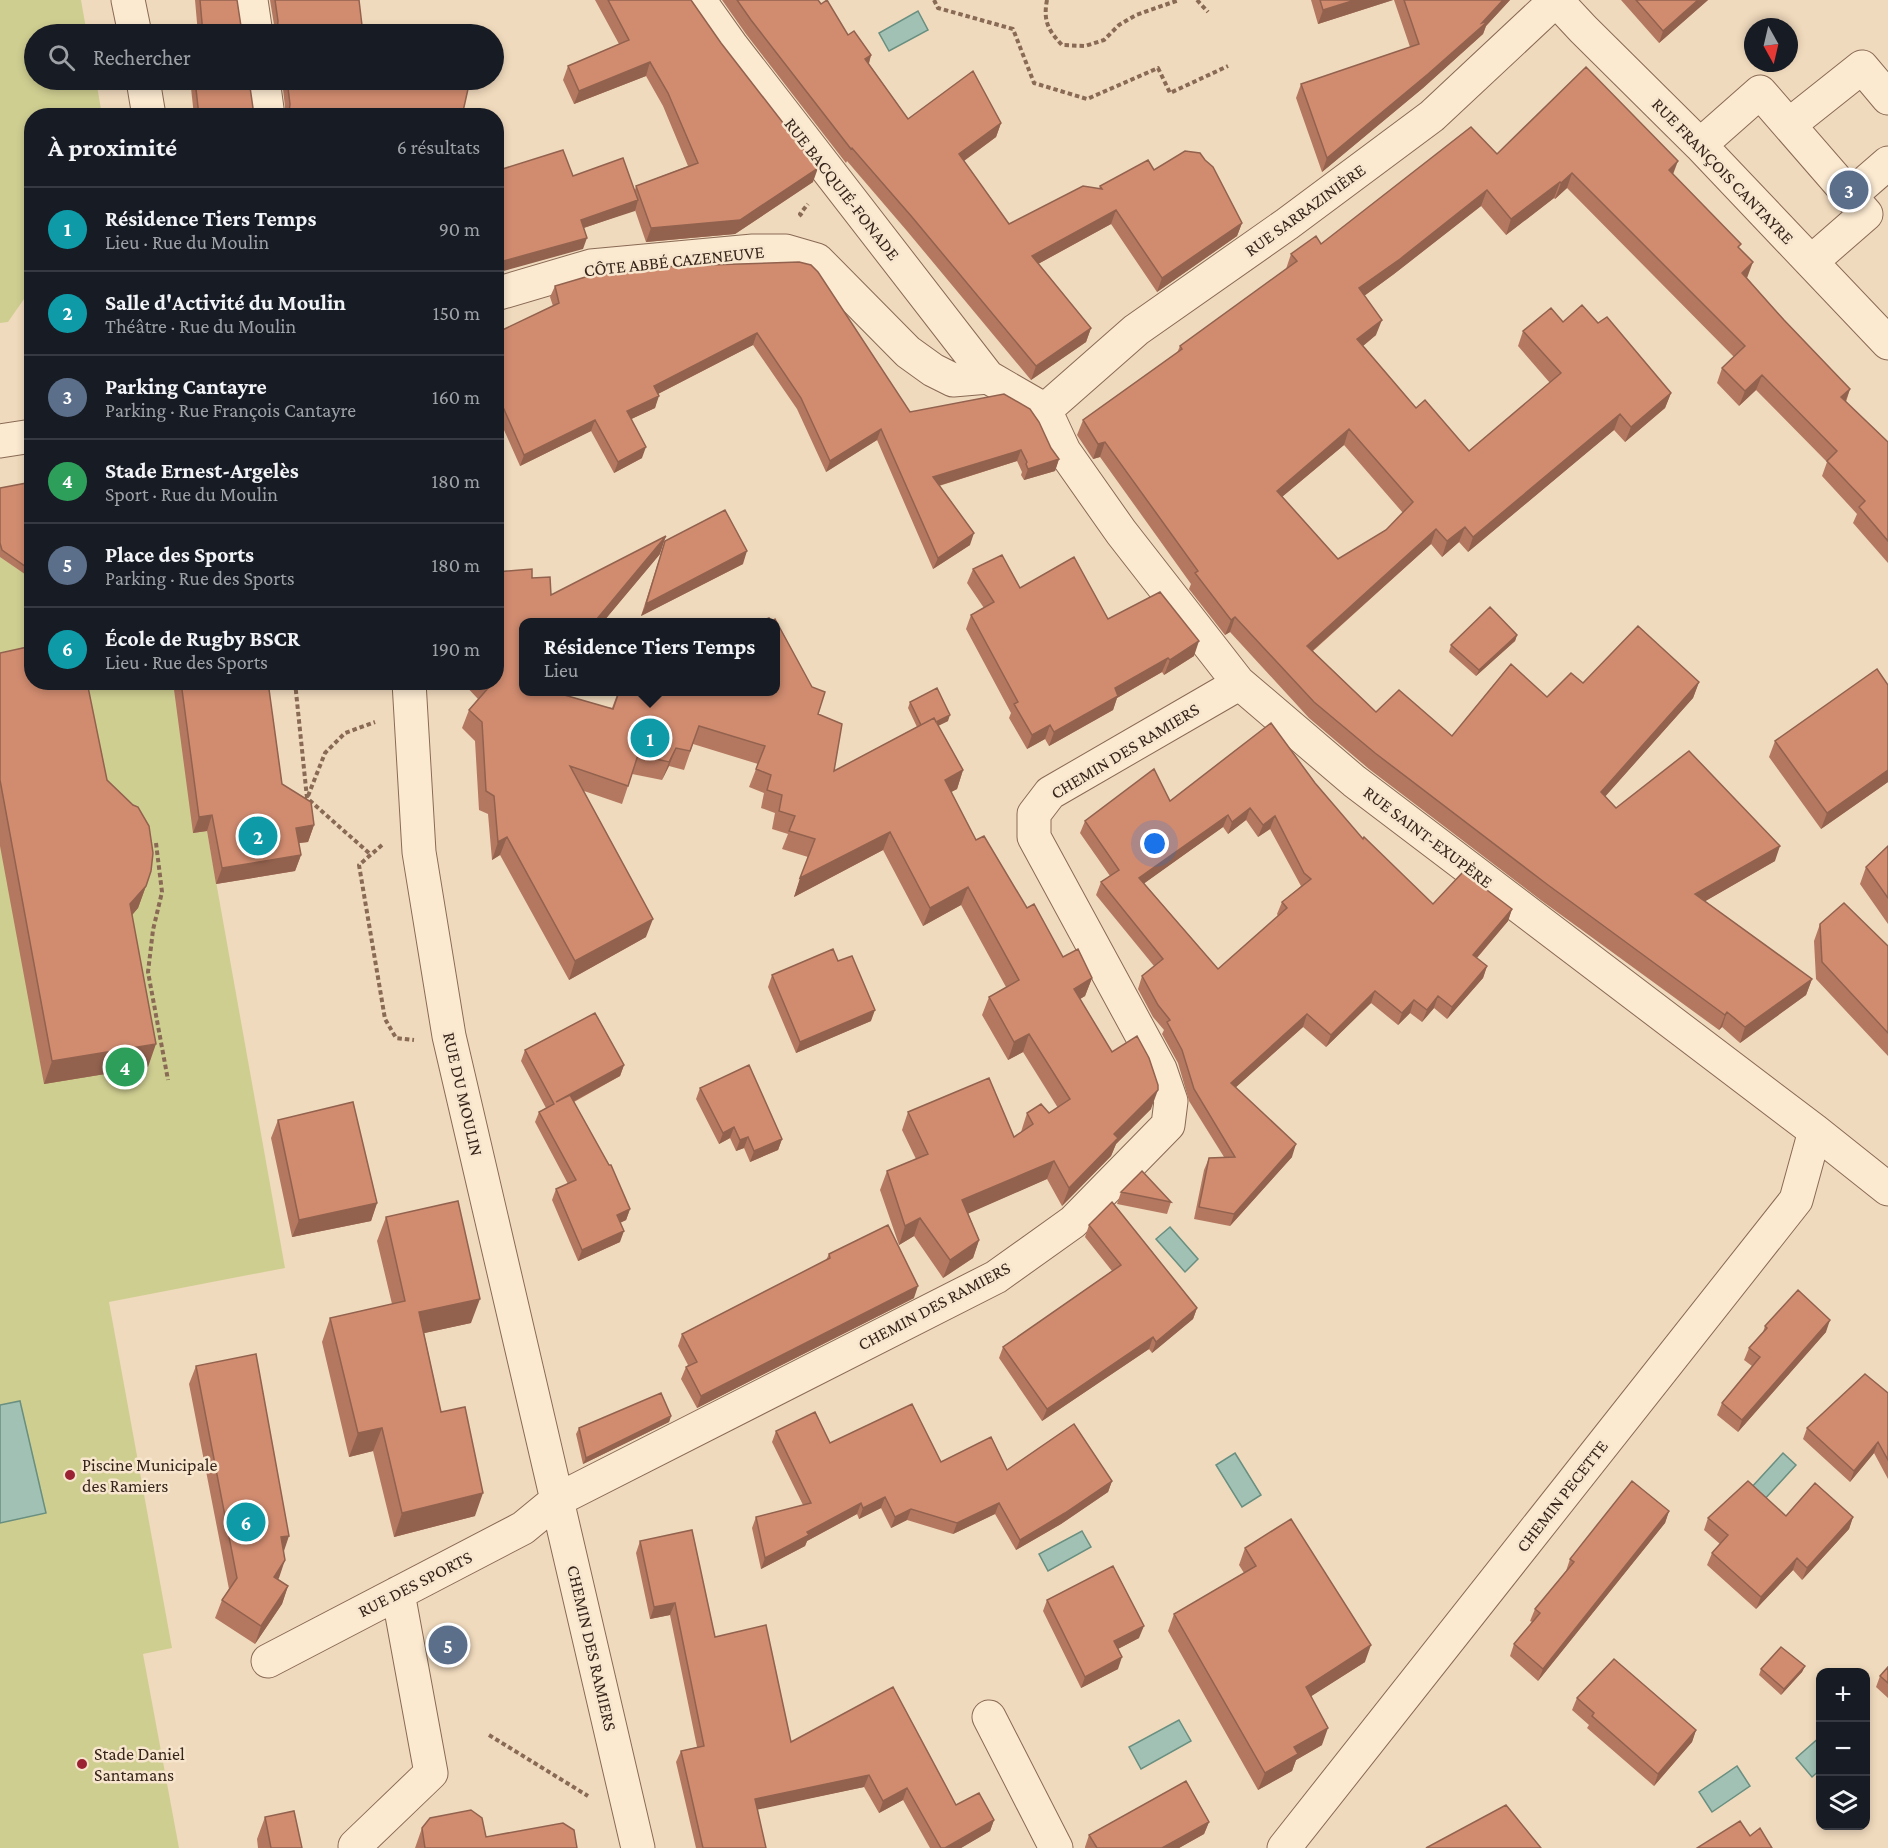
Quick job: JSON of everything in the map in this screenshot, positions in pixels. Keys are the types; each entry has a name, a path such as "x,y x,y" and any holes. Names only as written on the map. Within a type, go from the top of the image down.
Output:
{"street":[{"path":"128,0 133,24"},
{"path":"251,0 255,24"},
{"name":"RUE BACQUIÉ-FONADE","path":"699,0 988,377"},
{"name":"RUE FRANÇOIS CANTAYRE","path":"1556,0 1582,29 1700,145 1888,343"},
{"name":"RUE SARRAZINIÈRE","path":"1045,410 1136,330 1296,217 1431,116 1556,0"},
{"path":"1789,125 1862,66 1888,98"},
{"path":"145,90 148,108"},
{"path":"264,90 267,108"},
{"path":"1700,145 1760,92 1866,214 1811,262"},
{"path":"1850,196 1888,163"},
{"name":"CÔTE ABBÉ CAZENEUVE","path":"504,292 591,266 753,251 786,251 817,260 908,352 933,370 953,380 988,377"},
{"path":"988,377 1045,410"},
{"name":"RUE SAINT-EXUPÈRE","path":"1045,410 1064,451 1121,532 1238,682 1354,781 1888,1189"},
{"path":"0,441 24,437"},
{"name":"CHEMIN DES RAMIERS","path":"635,1835 557,1500 996,1276 1073,1222 1168,1125 1171,1101 1160,1069 1034,837 1034,814 1050,792 1228,690 1238,682"},
{"name":"RUE DU MOULIN","path":"409,690 419,852 449,1036 557,1500"},
{"name":"CHEMIN PECETTE","path":"1284,1848 1796,1200 1815,1131"},
{"name":"RUE DES SPORTS","path":"268,1661 523,1528 557,1500"},
{"path":"355,1846 430,1773 398,1593"},
{"path":"989,1717 1056,1848"}],"path":[{"path":"934,0 938,8 1013,29 1034,83 1087,99 1158,68 1170,93 1228,66"},
{"path":"1047,0 1044,14 1050,32 1062,45 1085,46 1104,40 1119,25 1136,15 1179,0"},
{"path":"1197,0 1208,12"},
{"path":"297,690 308,798 371,854"},
{"path":"308,798 326,753 338,739 345,733 379,721"},
{"path":"388,841 359,865 385,1019 396,1038 430,1041 449,1036"},
{"path":"156,843 162,892 153,930 148,972 168,1080"},
{"path":"489,1736 635,1835"}],"shaded area":[{"path":"0,0 81,0 85,24 24,24 24,90 98,90 101,108 24,108 24,299 8,322 0,323"},
{"path":"918,11 928,30 889,51 879,33"},
{"path":"24,489 24,690 175,690 194,833 207,831 285,1268 109,1302 172,1648 143,1654 179,1848 0,1848 0,494"},
{"path":"1170,1227 1198,1259 1185,1272 1156,1239"},
{"path":"20,1401 46,1513 0,1523 0,1405"},
{"path":"1235,1453 1261,1495 1242,1507 1216,1465"},
{"path":"1783,1453 1796,1465 1763,1501 1750,1489"},
{"path":"1082,1531 1091,1547 1048,1571 1039,1554"},
{"path":"1179,1720 1191,1741 1141,1769 1129,1747"},
{"path":"1816,1740 1816,1774 1812,1777 1796,1758"},
{"path":"1737,1766 1750,1786 1712,1812 1699,1792"}],"building":[{"path":"200,0 237,0 241,24 202,24"},
{"path":"275,0 359,0 362,24 278,24"},
{"path":"608,0 691,0 721,43 818,168 740,220 651,228 636,186 698,163 668,93 650,62 579,91 568,66 629,40"},
{"path":"737,0 818,0 821,4 827,0 848,35 854,31 871,55 865,59 908,119 973,71 1001,123 959,154 1009,224 1083,186 1102,189 1100,186 1148,160 1154,170 1185,151 1200,153 1213,167 1242,223 1162,278 1116,210 1032,256 1091,328 1036,366 912,217 851,149"},
{"path":"1320,0 1355,0 1323,10"},
{"path":"1404,0 1503,0 1482,23 1488,21 1327,158 1301,84 1419,44"},
{"path":"1636,0 1698,0 1663,31"},
{"path":"1586,67 1678,161 1669,170 1741,244 1738,247 1753,262 1742,273 1850,389 1841,397 1888,442 1888,541 1859,507 1865,501 1827,461 1837,451 1762,375 1745,391 1722,368 1745,346 1572,173 1511,219 1487,190 1400,259 1359,288 1382,320 1357,339 1416,408 1425,400 1469,451 1561,373 1523,331 1551,308 1563,322 1582,305 1598,323 1607,317 1671,393 1631,427 1620,414 1473,537 1465,527 1447,541 1436,529 1307,646 1376,712 1399,690 1452,736 1511,664 1547,697 1571,673 1583,683 1638,626 1699,682 1601,792 1616,808 1689,751 1780,846 1695,894 1812,979 1745,1027 1727,1012 1725,1015 1548,885 1375,753 1314,702 1235,617 1231,620 1195,573 1198,571 1105,442 1098,444 1083,420 1182,349 1180,346 1297,261 1291,254 1316,236 1321,244 1471,127 1497,154","holes":["1349,429 1413,502 1386,530 1338,559 1277,491"]},
{"path":"196,90 250,90 253,108 198,108"},
{"path":"288,90 468,90 464,108 290,108"},
{"path":"563,150 573,176 623,158 638,200 581,220 587,238 504,261 504,168"},
{"path":"799,262 811,265 818,272 910,412 1004,394 1030,409 1059,459 1028,469 1021,450 933,477 974,533 938,558 881,429 830,461 801,398 757,333 654,386 659,396 627,411 646,447 618,462 595,420 524,455 504,409 504,329 559,303 555,286 599,273 676,266"},
{"path":"24,484 24,565 2,550 0,488"},
{"path":"725,510 747,551 646,604 665,541"},
{"path":"666,536 598,618 519,618 519,696 568,696 613,709 618,696 780,696 780,628 812,687 825,692 818,714 842,724 834,771 934,718 963,770 945,780 976,840 984,836 1027,908 1034,904 1063,957 1078,949 1092,978 1074,989 1112,1052 1137,1036 1149,1058 1158,1085 1158,1090 1114,1134 1118,1138 1069,1188 1054,1161 962,1200 979,1240 950,1260 920,1218 905,1226 887,1171 928,1154 908,1112 989,1078 1014,1137 1033,1124 1027,1113 1041,1104 1049,1113 1070,1099 1029,1034 1014,1042 989,997 1019,980 968,887 930,908 890,832 800,878 815,839 789,831 795,816 779,811 782,795 767,790 771,775 756,769 765,746 699,726 690,751 676,748 669,762 638,755 628,786 570,766 653,919 575,961 507,837 498,842 494,796 486,791 482,722 469,710 486,690 504,690 504,571 532,569 532,578 550,577 551,595"},
{"path":"1002,555 1020,588 1074,557 1108,619 1160,592 1199,641 1170,660 1168,658 1115,688 1118,696 1054,732 1050,725 1032,735 1014,704 1018,702 971,615 994,602 973,569"},
{"path":"1490,607 1517,635 1479,670 1451,645"},
{"path":"24,648 24,690 89,690 107,780 138,807 149,826 153,853 151,871 146,886 130,904 156,1044 52,1061 0,780 0,653"},
{"path":"1877,669 1888,685 1888,770 1827,813 1775,741"},
{"path":"937,688 950,715 936,722 934,718 921,725 910,702"},
{"path":"182,690 269,690 282,784 311,802 314,825 296,828 301,855 222,868 212,815 199,817"},
{"path":"1271,723 1315,783 1363,839 1364,837 1433,904 1463,872 1512,909 1473,955 1487,966 1452,1007 1438,996 1427,1010 1414,1000 1402,1013 1375,991 1331,1035 1307,1014 1231,1083 1296,1144 1234,1214 1199,1207 1209,1158 1235,1157 1194,1089 1182,1050 1167,1022 1170,1020 1158,1005 1142,976 1163,959 1101,882 1119,870 1085,821 1154,769 1170,801","holes":["1250,808 1263,825 1275,816 1304,873 1311,879 1282,902 1287,908 1218,969 1139,878 1228,815 1232,822"]},
{"path":"1888,846 1888,898 1866,867"},
{"path":"1844,903 1888,946 1888,1033 1822,962 1820,924"},
{"path":"833,949 838,961 852,956 875,1010 800,1042 772,975"},
{"path":"595,1013 624,1065 556,1102 570,1095 611,1165 630,1209 617,1215 624,1231 582,1250 556,1189 576,1180 539,1112 554,1104 525,1050"},
{"path":"749,1065 782,1139 754,1151 748,1137 740,1140 734,1127 723,1133 700,1088"},
{"path":"353,1102 377,1203 299,1220 278,1120"},
{"path":"1142,1171 1171,1202 1121,1192"},
{"path":"458,1201 480,1299 419,1312 441,1412 465,1407 483,1493 402,1513 382,1428 358,1433 330,1318 405,1301 386,1217"},
{"path":"1112,1202 1197,1308 1156,1342 1153,1337 1047,1409 1003,1347 1121,1265 1089,1225"},
{"path":"888,1225 918,1286 701,1396 686,1367 697,1362 682,1334 830,1258 829,1254"},
{"path":"1798,1290 1830,1320 1742,1420 1722,1403 1760,1357 1749,1348 1767,1328 1765,1326"},
{"path":"256,1354 289,1536 281,1537 285,1560 274,1577 288,1586 261,1626 222,1600 237,1578 196,1366"},
{"path":"1865,1374 1888,1393 1888,1460 1878,1442 1854,1471 1807,1428"},
{"path":"661,1393 671,1416 586,1458 579,1428"},
{"path":"912,1404 941,1462 991,1437 1007,1470 1074,1424 1112,1481 1020,1540 999,1503 957,1523 911,1509 895,1517 885,1497 863,1508 861,1503 807,1532 809,1535 765,1558 756,1517 811,1503 776,1431 815,1412 830,1443"},
{"path":"1632,1481 1669,1511 1543,1669 1514,1644 1540,1613 1535,1609 1574,1562 1570,1559"},
{"path":"1748,1481 1786,1516 1815,1483 1853,1517 1807,1568 1797,1558 1761,1597 1712,1553 1728,1535 1708,1518"},
{"path":"1291,1519 1371,1645 1306,1687 1328,1728 1294,1747 1298,1754 1265,1773 1174,1614 1256,1566 1245,1548"},
{"path":"692,1530 715,1637 766,1625 791,1742 893,1687 956,1805 979,1793 994,1820 945,1848 941,1848 907,1788 883,1801 869,1775 755,1799 766,1848 703,1848 681,1751 704,1746 675,1603 654,1607 640,1541"},
{"path":"1113,1566 1144,1626 1114,1641 1122,1657 1085,1677 1047,1600"},
{"path":"1781,1647 1805,1666 1784,1689 1761,1669"},
{"path":"1614,1659 1696,1730 1658,1774 1592,1716 1594,1713 1577,1698"},
{"path":"1888,1667 1888,1683 1880,1676"},
{"path":"1186,1781 1209,1822 1162,1848 1097,1848 1089,1835"},
{"path":"1506,1805 1541,1848 1426,1848"},
{"path":"471,1810 482,1818 486,1837 563,1823 574,1830 577,1848 425,1848 422,1828 430,1818"},
{"path":"294,1811 302,1848 271,1848 265,1817"},
{"path":"1740,1821 1750,1836 1760,1828 1772,1848 1697,1848"}],"place":[{"name":"Parking Cantayre","path":"1849,190"},
{"name":"Résidence Tiers Temps","path":"650,738"},
{"name":"Salle d'Activité du Moulin","path":"258,836"},
{"name":"Stade Ernest-Argelès","path":"125,1067"},
{"name":"Piscine Municipale des Ramiers","path":"70,1475"},
{"name":"École de Rugby BSCR","path":"246,1522"},
{"name":"Place des Sports","path":"448,1645"},
{"name":"Stade Daniel Santamans","path":"82,1764"}]}
